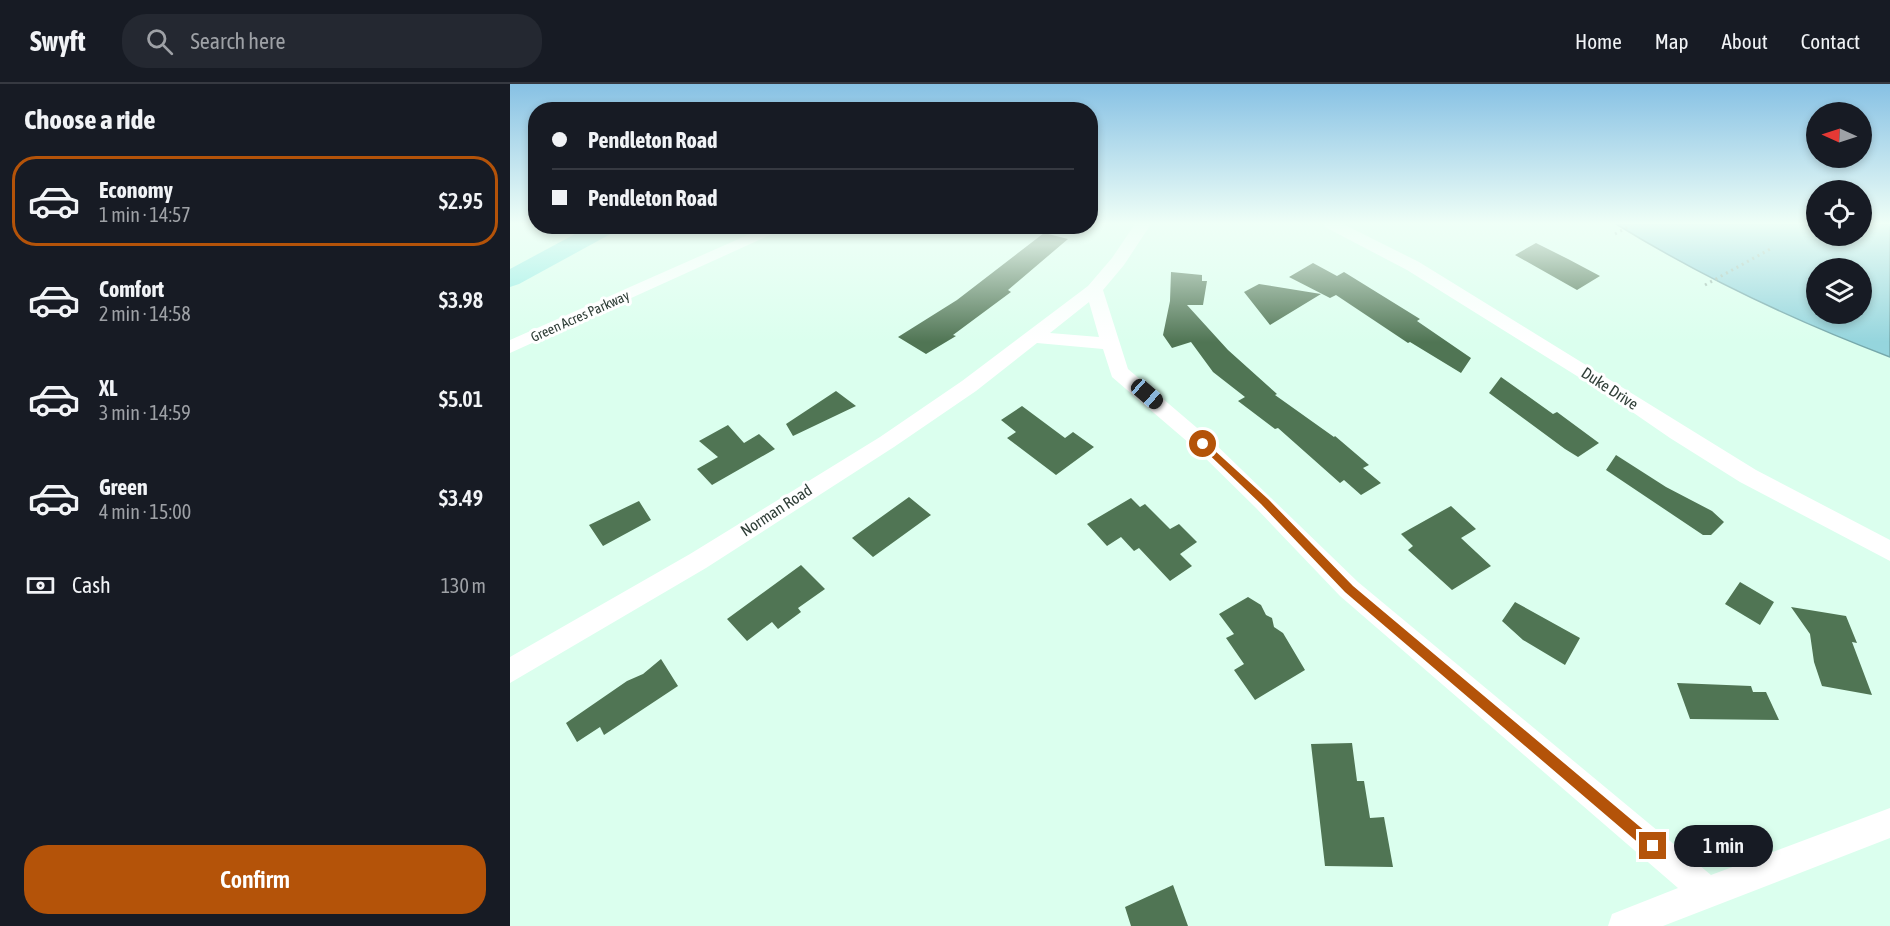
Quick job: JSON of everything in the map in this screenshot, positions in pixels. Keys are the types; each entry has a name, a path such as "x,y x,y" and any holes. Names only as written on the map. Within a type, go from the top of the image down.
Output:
{"main road":[{"path":"510,279 539,263"}],"street":[{"name":"Green Acres Parkway","path":"510,346 697,263"},
{"name":"Norman Road","path":"510,671 698,561 887,442 969,386 1034,337 1094,290 1116,263"},
{"name":"Duke Drive","path":"1408,263 1616,391 1677,433 1748,476 1890,551"},
{"path":"1094,290 1119,372 1203,444 1264,502 1349,589 1707,892"},
{"path":"1034,337 1110,344"},
{"path":"1624,926 1890,823"}],"path":[{"path":"1705,285 1744,263"}],"water":[{"path":"1684,263 1806,263 1806,322"},
{"path":"1872,263 1890,263 1890,357 1810,324 1872,324"}],"building":[{"path":"1005,263 1039,263 1008,290 1011,292 953,335 956,336 926,354 898,337 957,300"},
{"path":"1312,263 1337,276 1344,272 1420,319 1417,321 1471,358 1461,373 1410,342 1408,343 1336,295 1330,298 1289,277"},
{"path":"1530,263 1575,263 1600,276 1577,290"},
{"path":"1171,272 1202,275 1202,281 1207,281 1203,305 1187,305 1228,350 1277,394 1275,395 1335,436 1369,465 1363,468 1381,483 1361,495 1344,480 1340,483 1278,428 1275,429 1238,401 1245,397 1213,372 1191,342 1172,348 1163,335 1170,301"},
{"path":"1259,284 1321,294 1270,325 1244,292"},
{"path":"1501,377 1553,414 1557,412 1599,443 1578,457 1565,449 1489,393"},
{"path":"836,391 856,406 793,436 786,424"},
{"path":"1022,406 1065,438 1073,432 1094,447 1056,475 1007,438 1016,432 1001,420"},
{"path":"728,425 744,443 759,434 775,449 712,485 697,469 718,457 699,441"},
{"path":"1616,455 1666,487 1712,511 1724,522 1711,535 1703,535 1606,470"},
{"path":"909,497 931,515 873,557 852,538"},
{"path":"1131,498 1140,507 1145,504 1170,529 1179,524 1197,542 1180,554 1192,566 1170,581 1139,548 1134,551 1121,537 1107,546 1087,524"},
{"path":"639,501 651,520 603,546 589,525"},
{"path":"1451,506 1476,529 1461,538 1491,566 1452,590 1408,550 1413,546 1401,534"},
{"path":"801,565 825,589 798,608 801,612 778,629 772,622 747,641 727,619"},
{"path":"1740,582 1774,602 1760,625 1725,604"},
{"path":"1248,597 1261,605 1266,615 1272,618 1274,627 1283,633 1305,670 1255,700 1234,670 1244,664 1226,638 1234,634 1219,614"},
{"path":"1515,602 1580,638 1565,665 1523,640 1502,621"},
{"path":"1791,607 1846,616 1857,643 1852,642 1872,695 1822,686 1814,662 1810,634"},
{"path":"661,659 678,686 604,735 600,727 577,742 566,723 627,681 643,674"},
{"path":"1677,683 1751,686 1753,692 1766,692 1779,720 1690,719"},
{"path":"1352,743 1357,781 1364,781 1370,818 1384,817 1393,867 1325,866 1311,744"},
{"path":"1173,885 1188,926 1131,926 1125,907"}],"route":[{"path":"1203,444 1264,502 1349,589 1653,846"}]}
